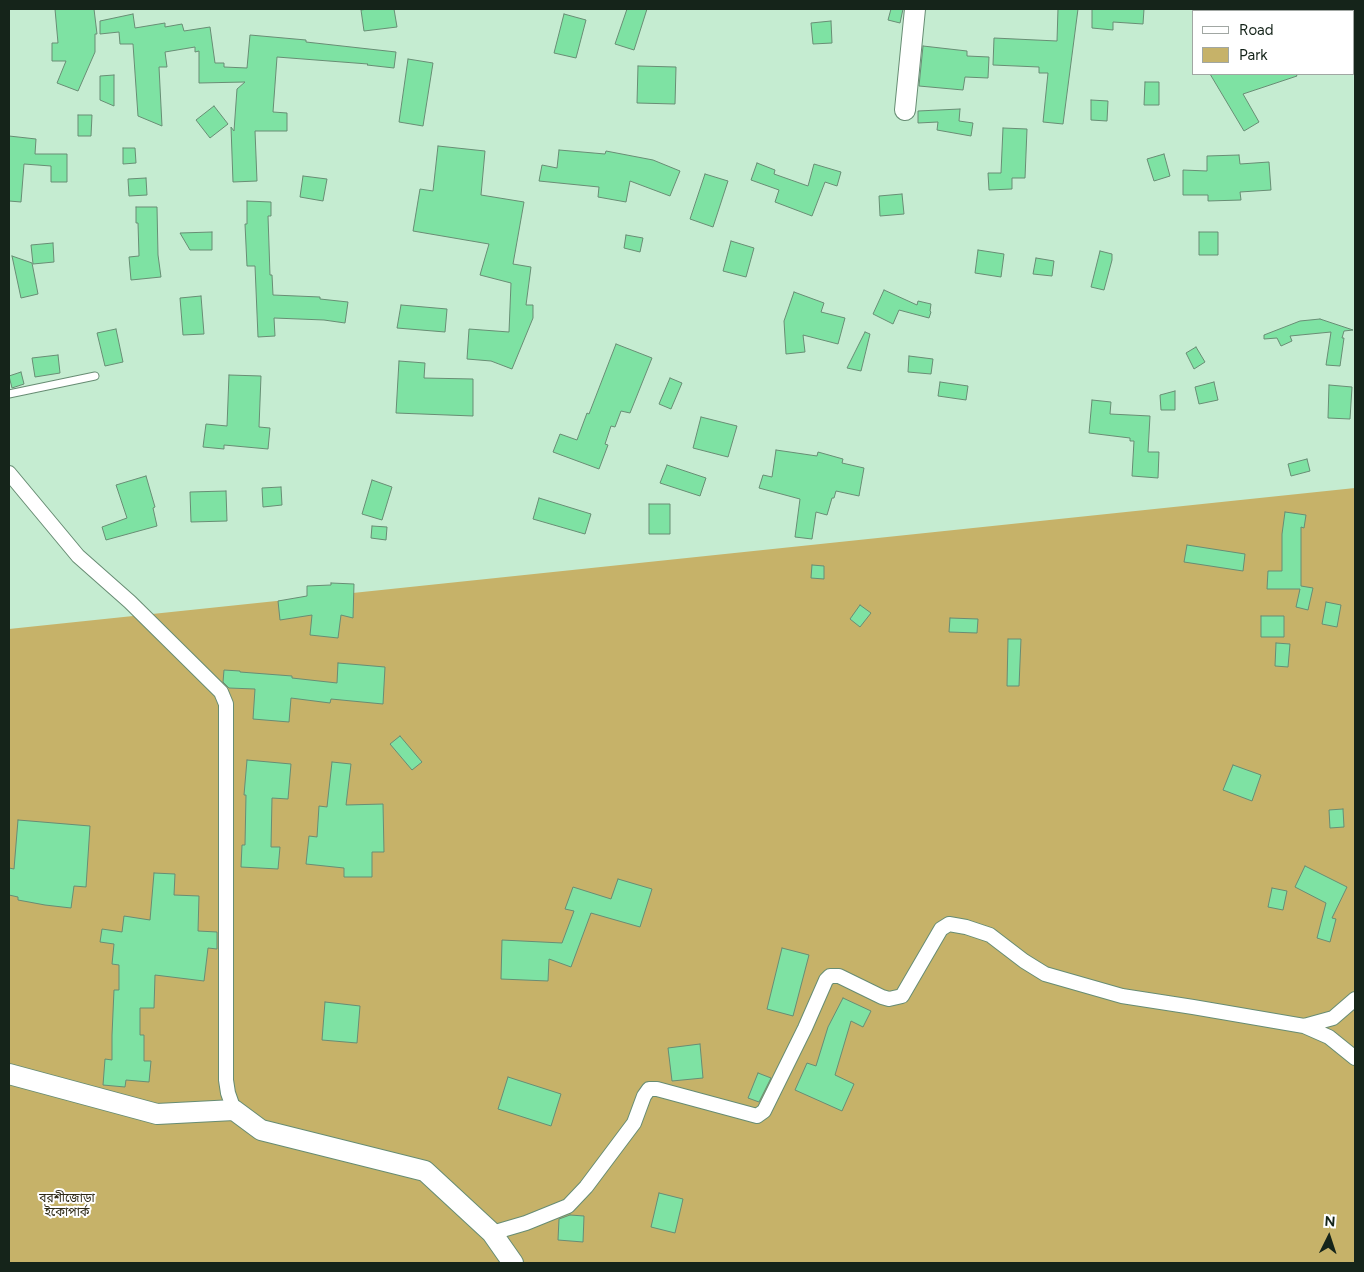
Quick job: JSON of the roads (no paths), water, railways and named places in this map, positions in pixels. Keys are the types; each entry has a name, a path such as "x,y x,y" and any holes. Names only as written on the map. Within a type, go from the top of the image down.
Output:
{"street":[{"path":"905,110 915,9"},
{"path":"9,473 78,556 130,602 221,692 224,698 226,704 226,1080 234,1110 261,1130 425,1171 492,1233 513,1263"},
{"path":"492,1233 526,1223 568,1206 586,1187 634,1123 644,1096 649,1089 657,1089 757,1116 764,1111 805,1028 826,980 830,976 839,976 882,997 889,999 902,996 941,929 949,924 966,927 990,935 1024,961 1045,974 1122,996 1304,1026 1329,1037 1355,1058"},
{"path":"1304,1026 1333,1018 1355,999"},
{"path":"9,1074 157,1114 234,1110"}],"lane":[{"path":"9,394 95,376"}],"park label":[{"name":"বরশীজোড়া ইকোপার্ক","path":"67,1205"}]}
